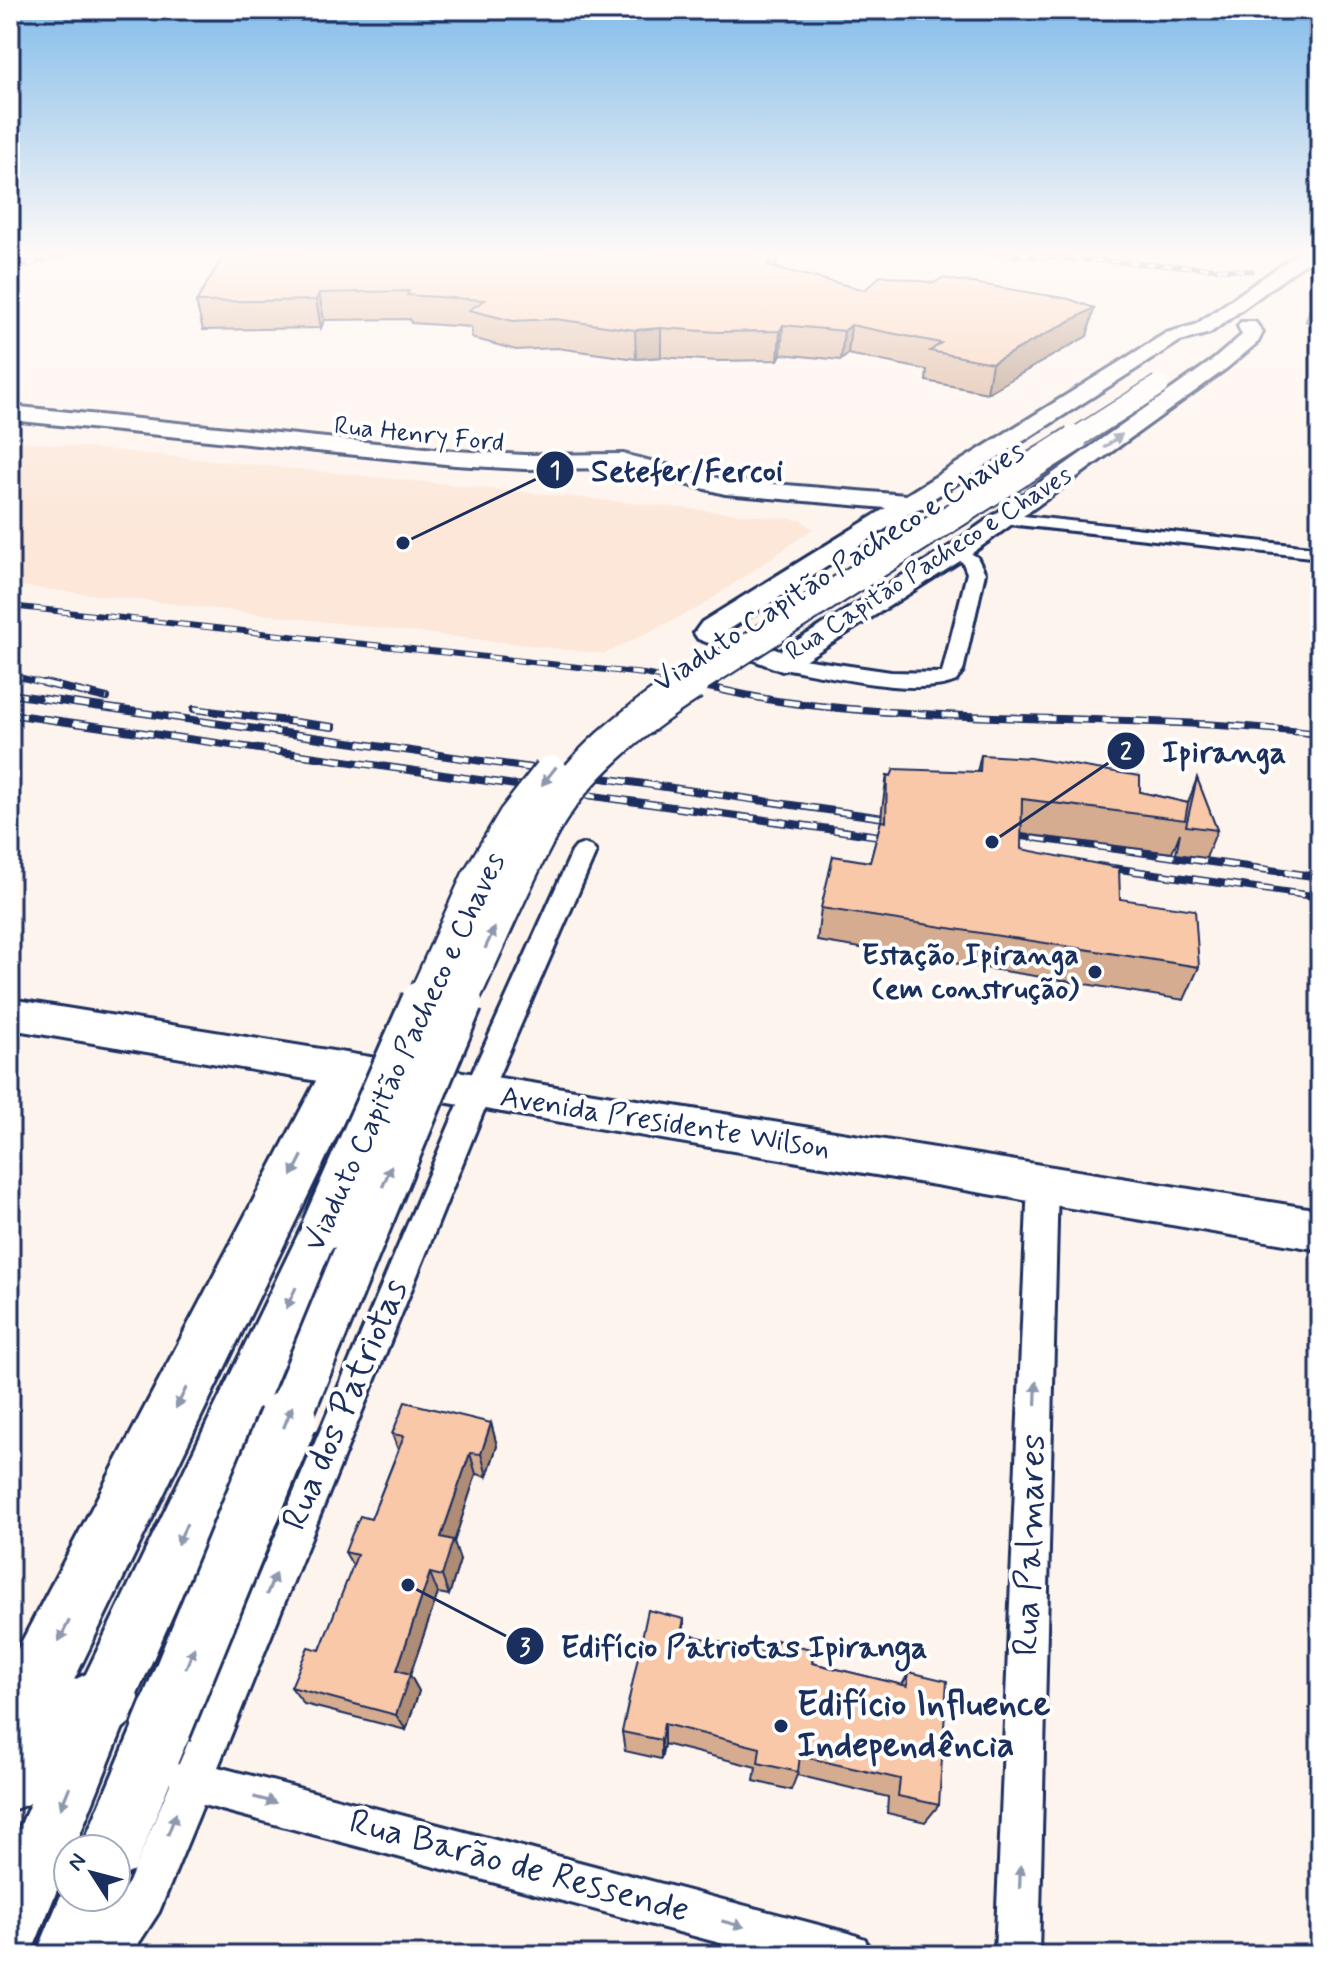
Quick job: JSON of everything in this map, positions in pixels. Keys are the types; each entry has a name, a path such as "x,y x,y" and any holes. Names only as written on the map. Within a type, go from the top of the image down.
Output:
{"highway":[{"path":"10,1714 22,1704 39,1681 345,1071"},
{"path":"10,1776 133,1715"}],"main road":[{"name":"Rua Capitão Pacheco e Chaves","path":"1161,345 909,501 708,631 713,637 782,662 1005,519 1226,353 1233,345"},
{"name":"Rua Capitão Pacheco e Chaves","path":"1147,385 1188,345"},
{"path":"1147,385 1226,353 1217,345"},
{"name":"Viaduto Capitão Pacheco e Chaves","path":"10,1926 133,1715 544,824 588,766 627,728 1147,385"},
{"name":"Viaduto Capitão Pacheco e Chaves","path":"115,1833 133,1715 324,1228 478,881 515,819 560,762 612,714 1147,385"},
{"path":"10,413 455,458 524,462 623,461 725,487 909,501 1005,519"},
{"name":"Rua Henry Ford","path":"10,424 606,484 623,482 634,476 633,469 623,461"},
{"path":"637,488 801,505 833,514 867,529 959,551"},
{"name":"Avenida Presidente Wilson","path":"10,1014 1320,1230"},
{"path":"69,1955 86,1913"}],"street":[{"path":"1005,519 1320,553"},
{"path":"782,662 907,679 934,681 948,677 953,671 976,573 971,561 959,551"},
{"name":"Rua dos Patriotas","path":"105,1955 144,1897 189,1780 477,1093 584,852"},
{"name":"Rua Palmares","path":"1017,1955 1043,1182"},
{"name":"Rua Barão de Ressende","path":"189,1780 849,1955"}],"shaded area":[{"path":"10,440 801,520 813,529 700,607 604,654 10,585"}],"building":[{"path":"939,345 1026,345 992,363 930,351"},
{"path":"981,755 1030,758 1140,776 1140,792 1188,803 1185,820 1022,799 1021,849 1119,868 1120,899 1195,910 1199,967 821,908 833,856 870,862 881,821 886,822 887,775 891,776 894,769 980,772"},
{"path":"1197,778 1217,830 1186,826"},
{"path":"405,1402 491,1423 481,1454 470,1453 441,1537 453,1540 442,1576 430,1573 397,1670 410,1674 396,1715 291,1687 308,1647 320,1650 357,1555 345,1552 352,1534 360,1516 371,1519 404,1436 392,1434"},
{"name":"Edifício Influence Independência","path":"648,1610 684,1619 681,1633 774,1655 777,1640 814,1650 812,1663 907,1686 909,1672 947,1681 939,1805 898,1796 900,1779 800,1756 798,1772 758,1763 760,1748 664,1724 661,1740 622,1732"}],"railway":[{"path":"10,606 644,674 689,683"},
{"path":"10,675 52,685"},
{"path":"44,683 107,698"},
{"path":"689,683 699,685"},
{"path":"689,683 773,700 852,709 985,717 1186,723 1320,734"},
{"path":"10,694 905,821"},
{"path":"194,709 333,727"},
{"path":"10,714 900,839"},
{"path":"1000,833 1320,877"},
{"path":"1098,866 1320,897"}],"place":[{"name":"Setefer/Fercoi","path":"403,543"},
{"name":"Ipiranga","path":"992,842"},
{"name":"Estação Ipiranga (em construção)","path":"1095,972"},
{"name":"Edifício Patriotas Ipiranga","path":"408,1585"},
{"name":"Edifício Influence Independência","path":"781,1726"}]}
